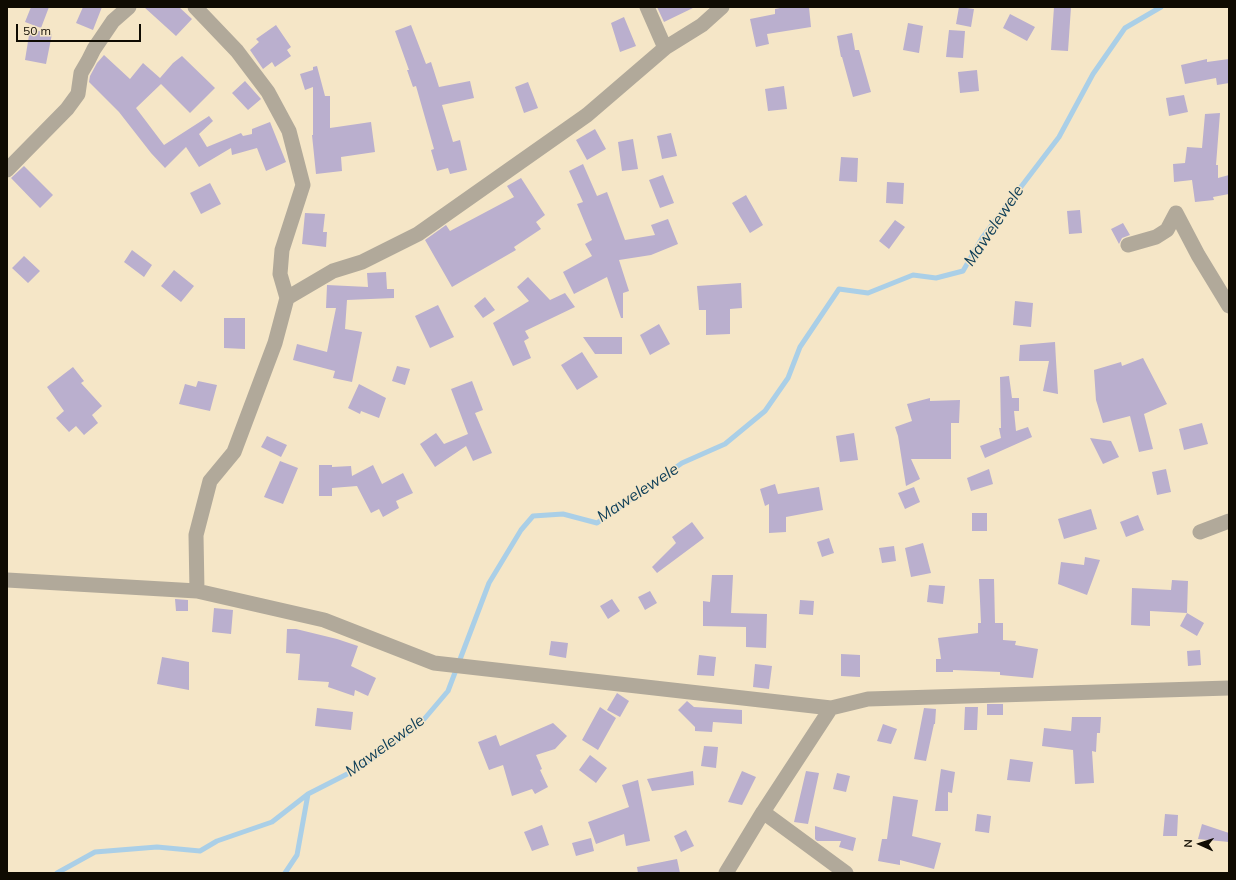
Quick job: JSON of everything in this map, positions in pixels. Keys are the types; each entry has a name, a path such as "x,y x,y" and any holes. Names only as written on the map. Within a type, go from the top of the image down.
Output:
{"street":[{"path":"7,170 62,114 78,94 81,73 94,49 113,21 130,7"},
{"path":"195,7 236,51 268,92 289,131 303,185 282,250 280,274 287,298 270,358 234,452 210,481 196,535 197,591"},
{"path":"647,7 665,48"},
{"path":"287,298 333,271 362,262 418,234 586,115 665,48 702,24 722,7"},
{"path":"1128,245 1156,236 1167,230 1176,213 1198,255 1229,306"},
{"path":"1200,532 1229,521"},
{"path":"7,580 197,591 324,620 434,663 831,708 868,699 1229,688"},
{"path":"726,873 763,812 831,708"},
{"path":"763,812 846,873"}],"building":[{"path":"31,7 49,7 41,28 25,22"},
{"path":"83,7 102,7 93,30 76,23"},
{"path":"144,7 179,7 192,19 176,36"},
{"path":"657,7 695,7 664,22"},
{"path":"785,7 809,7 811,27 767,34 769,44 756,47 750,19 775,14 775,9"},
{"path":"959,7 974,9 971,27 956,24"},
{"path":"1054,7 1071,7 1068,51 1051,50"},
{"path":"1010,14 1035,27 1027,41 1003,28"},
{"path":"624,17 636,46 620,52 611,23"},
{"path":"908,23 923,26 919,53 903,50"},
{"path":"276,25 291,47 287,50 291,56 275,67 272,62 263,69 250,50 259,42 256,39"},
{"path":"411,25 426,64 431,62 439,87 470,81 474,98 442,105 453,142 460,140 467,170 450,174 448,168 437,171 431,150 434,149 416,86 413,87 407,70 409,70 395,31"},
{"path":"30,29 52,34 46,64 25,60"},
{"path":"949,30 965,31 963,58 946,57"},
{"path":"852,33 855,50 859,50 871,92 853,97 841,57 837,36"},
{"path":"104,55 130,79 143,63 160,78 173,63 182,56 215,88 190,113 161,84 136,108 164,145 209,116 213,121 199,134 207,147 241,133 243,136 252,134 252,129 270,122 286,162 266,171 257,148 232,155 231,148 199,167 186,147 165,168 151,153 119,112 89,82 90,76 97,63"},
{"path":"1207,59 1207,62 1229,59 1229,83 1217,85 1216,78 1185,84 1181,65"},
{"path":"317,66 325,96 330,96 330,128 371,122 375,152 341,157 342,171 316,174 312,135 313,87 305,90 300,74 313,70 313,67"},
{"path":"977,70 979,91 960,93 958,72"},
{"path":"245,81 261,99 248,110 232,93"},
{"path":"528,82 538,108 524,113 515,87"},
{"path":"784,86 787,109 768,111 765,89"},
{"path":"1184,95 1188,112 1169,116 1166,98"},
{"path":"1220,113 1216,165 1218,165 1218,178 1229,175 1229,194 1213,197 1214,200 1195,202 1192,180 1174,182 1173,164 1185,163 1187,147 1202,148 1205,114"},
{"path":"595,129 606,149 587,160 576,140"},
{"path":"671,133 677,156 662,159 657,136"},
{"path":"633,139 638,169 622,171 618,142"},
{"path":"841,157 858,158 857,182 839,181"},
{"path":"583,164 597,196 607,192 625,240 655,235 651,225 668,219 678,244 651,255 619,260 629,291 623,293 623,318 621,318 607,277 574,294 563,272 592,256 585,244 592,240 577,204 583,202 569,171"},
{"path":"24,166 53,195 40,208 11,178"},
{"path":"663,175 674,203 660,208 649,180"},
{"path":"521,178 545,215 536,222 541,229 514,247 516,250 452,287 425,240 446,225 450,231 514,197 507,186"},
{"path":"887,182 904,183 903,204 886,203"},
{"path":"210,183 221,204 201,214 190,193"},
{"path":"746,195 763,225 750,233 732,203"},
{"path":"1080,210 1082,233 1069,234 1067,211"},
{"path":"305,213 325,214 323,232 327,232 326,247 302,244"},
{"path":"895,220 905,227 889,249 879,241"},
{"path":"1123,223 1130,235 1122,238 1119,244 1111,229"},
{"path":"132,250 152,265 144,277 124,262"},
{"path":"24,256 40,271 28,283 12,268"},
{"path":"174,270 194,286 181,302 161,286"},
{"path":"386,272 387,289 394,289 394,298 347,300 345,329 362,332 352,382 333,378 335,371 293,360 297,344 327,352 336,308 326,308 327,285 368,287 367,273"},
{"path":"528,277 550,300 565,293 575,307 525,331 529,338 524,341 531,358 513,366 493,323 529,301 517,287"},
{"path":"741,283 742,308 730,309 730,334 706,335 706,310 699,310 697,286"},
{"path":"485,297 495,310 483,318 474,306"},
{"path":"1015,301 1033,303 1031,327 1013,325"},
{"path":"438,305 454,337 430,348 415,316"},
{"path":"224,318 245,318 245,349 224,348"},
{"path":"659,324 670,344 650,355 640,335"},
{"path":"583,337 622,337 622,354 595,354"},
{"path":"1055,342 1058,394 1043,391 1049,361 1019,361 1020,345"},
{"path":"582,352 598,377 577,390 561,365"},
{"path":"1143,358 1167,404 1144,414 1153,449 1139,452 1130,416 1103,423 1096,400 1094,370 1121,362 1122,366"},
{"path":"397,366 410,369 405,385 392,381"},
{"path":"73,367 84,381 81,383 102,406 92,415 98,423 84,435 76,426 69,432 56,418 64,411 47,387"},
{"path":"1009,376 1012,398 1019,398 1019,411 1014,411 1016,431 1028,427 1032,437 985,458 980,446 1001,438 999,428 1001,428 1000,377"},
{"path":"198,381 217,385 210,411 179,404 185,384 196,387"},
{"path":"472,381 483,410 475,413 492,453 473,461 466,446 435,467 420,444 436,433 444,444 468,434 451,389"},
{"path":"359,384 386,398 379,418 361,411 360,414 348,408"},
{"path":"930,398 930,401 960,400 959,423 951,423 951,459 911,459 920,479 906,486 898,436 895,427 912,421 907,404"},
{"path":"1202,423 1208,444 1184,450 1179,429"},
{"path":"854,433 858,460 840,462 836,436"},
{"path":"267,436 287,445 281,457 261,447"},
{"path":"1090,438 1111,441 1119,457 1103,464"},
{"path":"280,461 298,468 283,504 264,497"},
{"path":"319,465 332,465 332,467 351,466 352,476 373,465 382,484 403,473 413,493 396,501 399,508 383,517 379,509 371,513 357,486 332,488 332,496 319,496"},
{"path":"989,469 993,484 971,491 967,478"},
{"path":"1166,469 1171,492 1157,495 1152,472"},
{"path":"775,484 778,494 819,487 823,510 786,517 786,532 769,533 769,504 765,506 760,489"},
{"path":"914,487 920,502 905,509 898,493"},
{"path":"1091,509 1097,529 1064,539 1058,519"},
{"path":"972,513 987,513 987,531 972,531"},
{"path":"1138,515 1144,530 1126,537 1120,522"},
{"path":"692,522 704,538 657,573 652,567 676,543 672,537"},
{"path":"829,538 834,553 822,557 817,542"},
{"path":"923,543 931,573 911,577 905,548"},
{"path":"894,546 896,561 882,563 879,548"},
{"path":"1085,557 1100,560 1087,595 1058,584 1061,562 1084,565"},
{"path":"712,575 733,575 731,613 767,614 766,648 746,647 746,627 703,626 703,601 710,602"},
{"path":"979,579 994,579 995,623 1003,623 1003,640 1016,641 1015,645 1038,649 1033,678 1000,675 1000,672 953,670 953,672 936,672 936,659 941,659 938,638 978,633 978,623 981,623"},
{"path":"1172,580 1188,581 1187,613 1150,611 1150,626 1131,625 1132,588 1171,590"},
{"path":"929,585 945,586 943,604 927,602"},
{"path":"650,591 657,603 645,610 638,597"},
{"path":"175,599 188,600 188,611 176,611"},
{"path":"612,599 620,611 608,619 600,606"},
{"path":"800,600 814,601 813,615 799,614"},
{"path":"214,608 233,610 231,634 212,632"},
{"path":"1187,613 1204,623 1197,636 1180,626"},
{"path":"287,629 296,629 358,646 351,666 376,678 368,696 355,690 354,696 328,687 329,682 298,680 300,654 286,653"},
{"path":"551,641 568,643 566,658 549,655"},
{"path":"1200,650 1201,665 1188,666 1187,651"},
{"path":"841,654 860,655 860,677 841,676"},
{"path":"699,655 716,657 714,676 697,675"},
{"path":"162,657 189,662 189,690 157,684"},
{"path":"755,664 772,666 769,689 753,687"},
{"path":"617,693 629,701 620,717 607,710"},
{"path":"687,701 694,707 742,710 742,724 713,722 712,732 695,731 695,727 678,710"},
{"path":"987,704 1003,704 1003,715 987,715"},
{"path":"600,707 616,718 598,750 582,740"},
{"path":"965,707 978,707 977,730 964,730"},
{"path":"317,708 353,712 351,730 315,726"},
{"path":"924,708 936,709 935,724 926,761 914,759"},
{"path":"1072,717 1101,717 1100,733 1097,733 1096,752 1092,751 1094,783 1075,784 1073,750 1042,746 1044,728 1071,731"},
{"path":"553,723 567,736 555,749 536,755 542,769 540,770 548,787 535,794 532,789 512,796 503,765 489,770 478,742 496,735 500,746"},
{"path":"883,724 897,729 891,744 877,741"},
{"path":"704,746 718,747 716,768 701,766"},
{"path":"590,755 607,768 596,783 579,770"},
{"path":"1010,759 1033,762 1030,782 1007,780"},
{"path":"941,769 955,772 952,793 948,792 948,811 935,811"},
{"path":"693,771 694,785 652,791 647,779"},
{"path":"742,771 756,777 742,805 728,802"},
{"path":"806,771 819,773 808,824 794,822"},
{"path":"837,773 850,776 846,792 833,789"},
{"path":"638,780 650,841 626,846 624,834 596,844 588,822 629,807 622,785"},
{"path":"893,796 918,800 912,836 941,843 934,869 900,860 900,865 878,861 882,839 887,839"},
{"path":"977,814 991,816 989,833 975,831"},
{"path":"1165,814 1178,815 1177,836 1163,836"},
{"path":"1202,824 1229,833 1229,842 1198,839"},
{"path":"542,825 549,845 532,851 524,832"},
{"path":"815,826 856,838 853,851 839,847 841,841 817,841 815,839"},
{"path":"686,830 694,846 681,852 674,836"},
{"path":"591,838 594,851 576,856 572,843"},
{"path":"677,859 680,873 638,873 637,867"}],"waterway":[{"name":"Mawelewele","path":"57,873 95,852 157,847 200,851 217,841 272,822 308,794 359,768 420,724 448,691 489,583 521,530 533,516 563,514 597,523 682,463 725,444 765,411 788,378 800,347 839,289 868,293 913,275 936,278 963,271 982,238 1059,137 1093,74 1125,28 1161,7"},
{"path":"285,873 297,855 308,794"}]}
